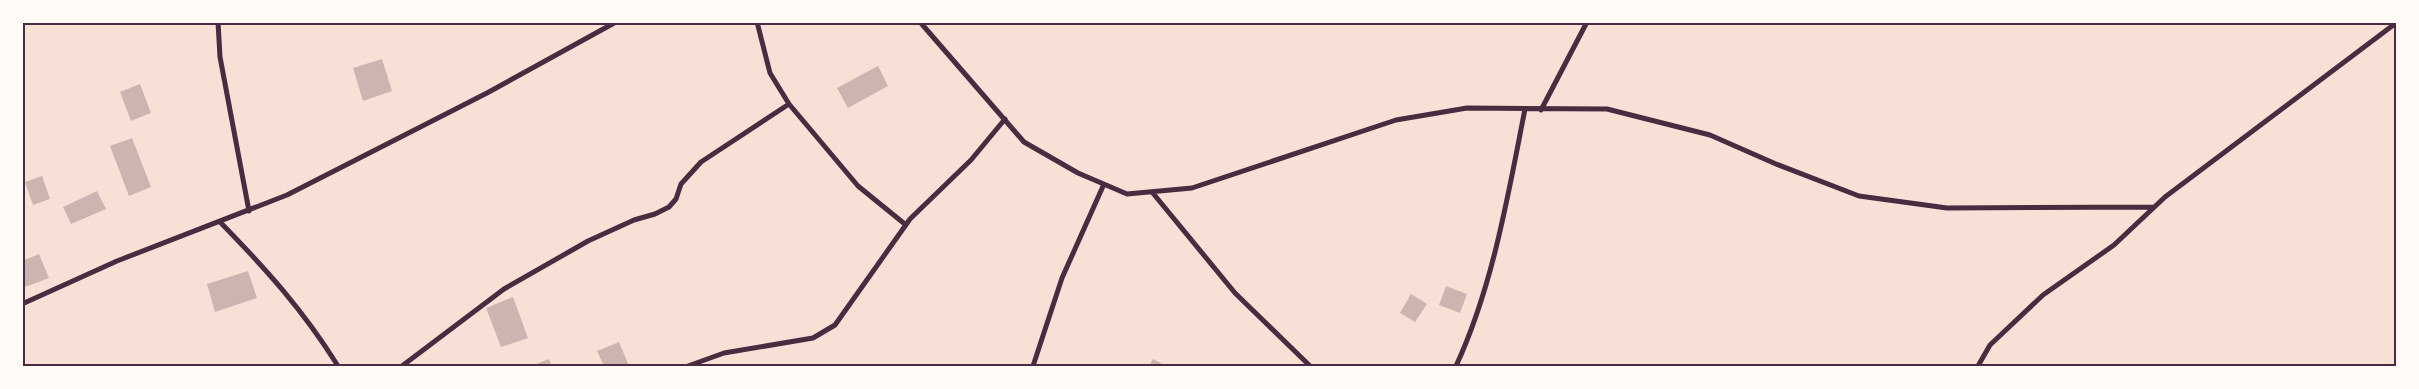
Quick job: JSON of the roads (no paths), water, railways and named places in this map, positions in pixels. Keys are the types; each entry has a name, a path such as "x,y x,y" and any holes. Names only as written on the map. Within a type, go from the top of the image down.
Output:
{"street":[{"path":"218,22 220,57 249,210"},
{"path":"22,304 117,261 287,195 487,93 616,22"},
{"path":"757,22 770,73 788,104 858,186 906,225"},
{"path":"920,22 1024,142 1078,173 1127,194 1192,188 1396,120 1467,108 1607,109 1710,135 1776,164 1859,196 1947,208 2154,207"},
{"path":"1541,110 1587,22"},
{"path":"1978,366 1990,345 2043,295 2114,245 2154,207 2239,140 2396,23"},
{"path":"402,366 504,289 588,241 668,207 676,199 681,184 701,162 788,104"},
{"path":"1456,366 1466,345 1493,260 1526,109"},
{"path":"688,366 732,351 814,338 835,325 906,225 971,160 1005,119"},
{"path":"1033,366 1062,278 1104,184"},
{"path":"1152,192 1235,293 1310,366"},
{"path":"220,222 273,276 317,333 338,366"}]}
